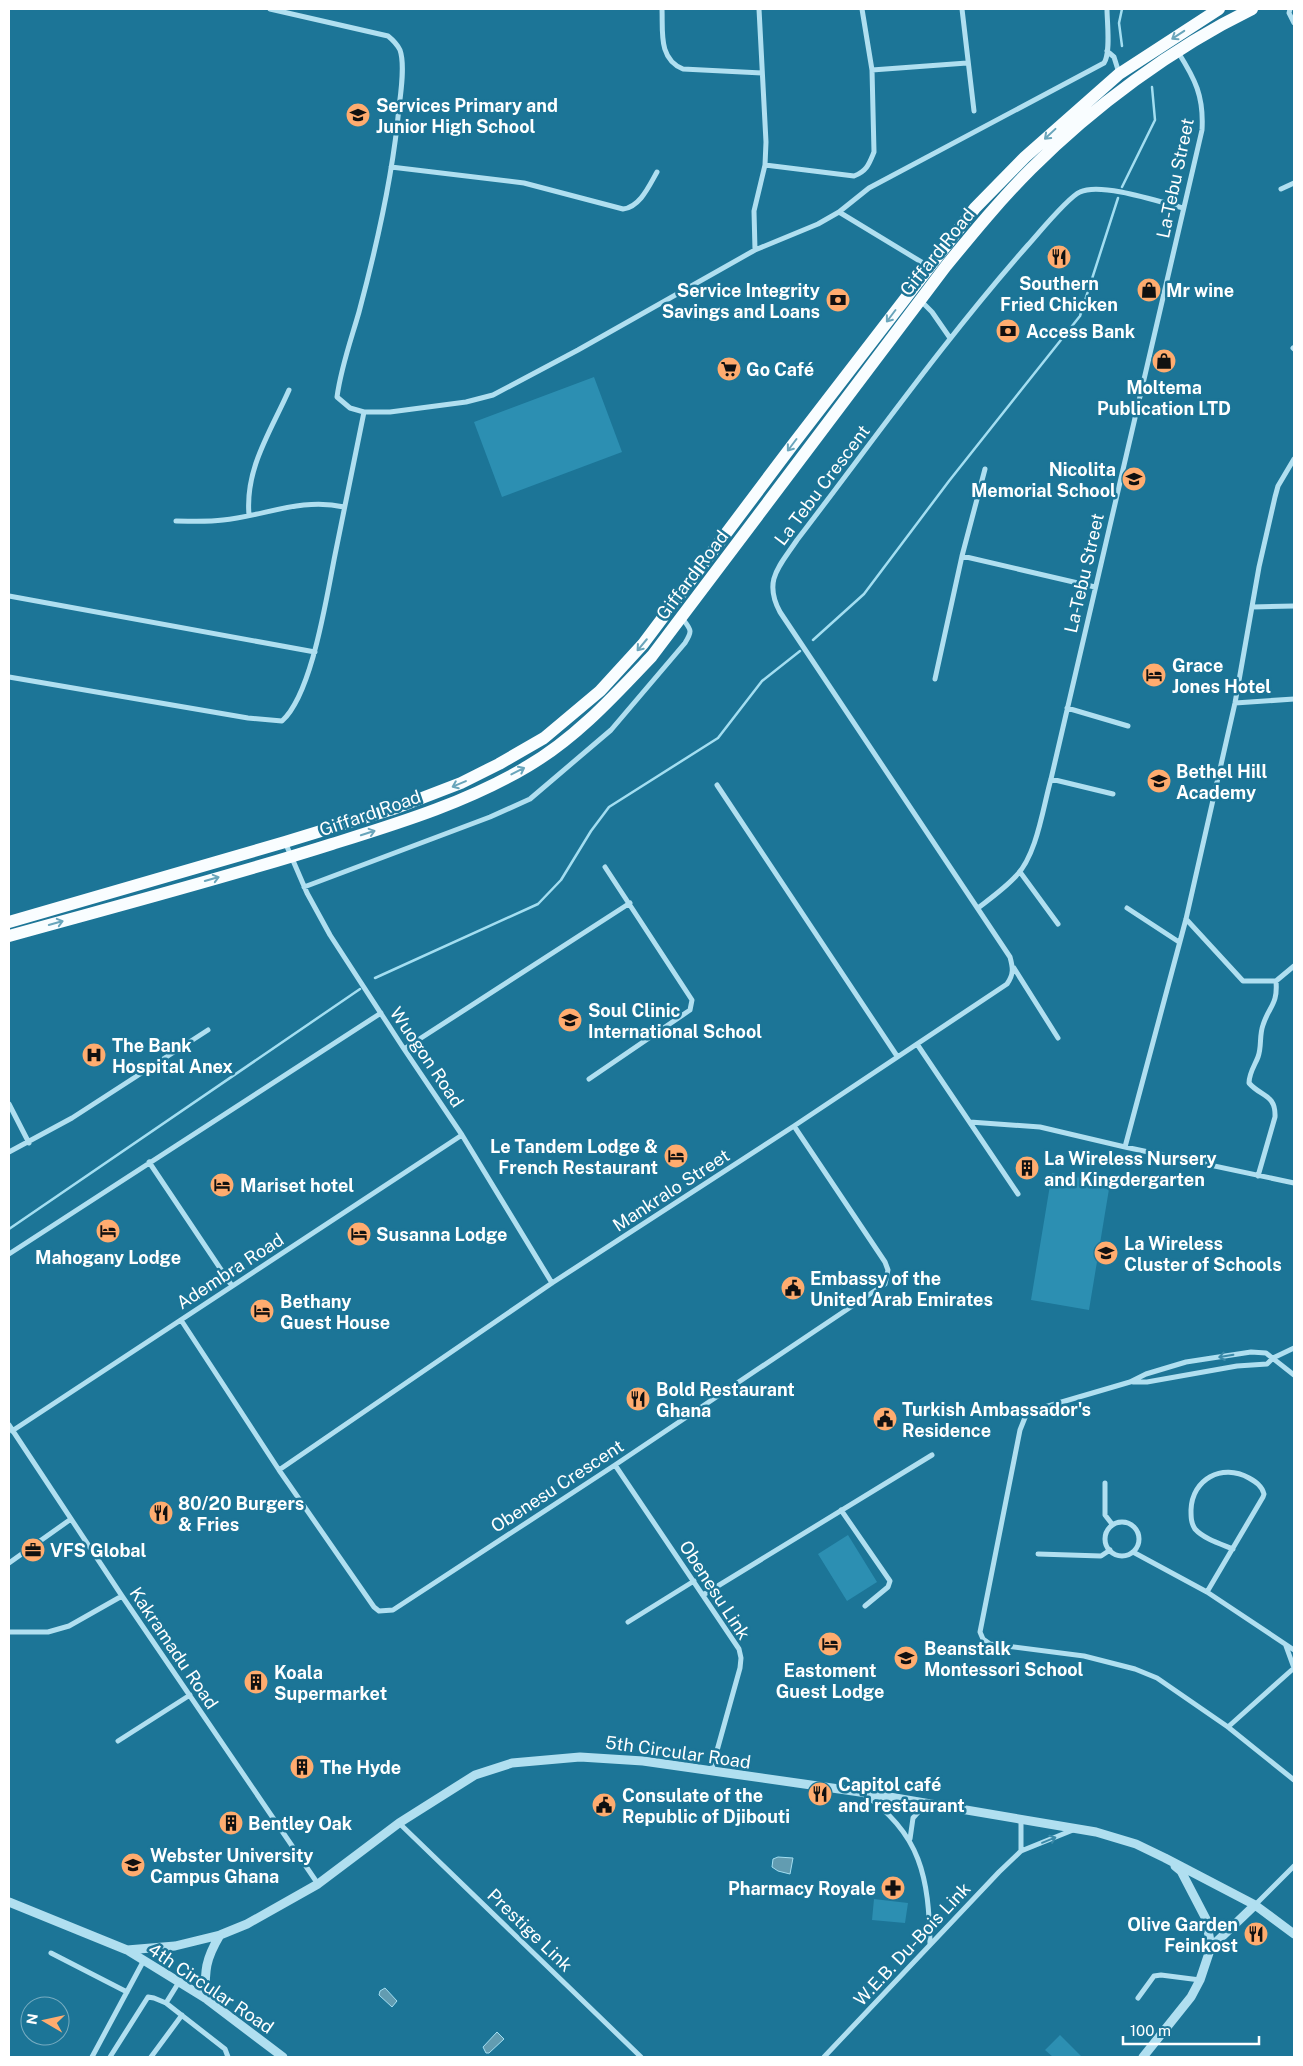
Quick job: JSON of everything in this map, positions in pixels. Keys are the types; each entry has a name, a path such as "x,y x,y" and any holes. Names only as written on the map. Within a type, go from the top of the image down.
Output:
{"main road":[{"name":"Giffard Road","path":"9,922 396,808 461,783 544,738 600,691 643,644 928,266 975,208 1025,157 1119,74 1219,9"},
{"name":"Giffard Road","path":"9,936 290,858 411,819 471,795 529,766 585,724 615,696 652,656 920,299 981,223 1031,169 1088,117 1177,52 1252,9"}],"street":[{"path":"270,9 388,36 396,43 401,56 401,84 384,206 340,376 337,397 350,408 364,412 390,412 425,408 466,402 493,395 578,350 754,250 818,224 839,212 870,188 1104,63 1107,59 1108,51 1107,9"},
{"path":"662,9 664,50 676,66 683,69 762,73"},
{"path":"754,250 754,211 765,165 766,142 759,9"},
{"path":"765,165 854,176 864,172 874,152 872,70 862,9"},
{"path":"962,9 974,111"},
{"path":"1290,9 1294,23"},
{"path":"1108,51 1114,57 1119,74"},
{"name":"La-Tebu Street","path":"978,908 1020,872 1035,838 1051,779 1202,130 1202,104 1196,81 1177,52"},
{"path":"872,70 967,63"},
{"path":"390,167 524,183 622,209 630,208 645,194 657,172"},
{"path":"1281,189 1294,183"},
{"name":"La Tebu Crescent","path":"978,908 780,612 773,599 772,585 776,571 797,540 950,338 998,278 1079,192 1091,188 1106,189 1183,208"},
{"path":"839,212 928,266"},
{"path":"920,299 932,312 950,338"},
{"path":"249,515 249,485 262,444 289,390"},
{"path":"9,676 248,718 282,721 290,714 315,652 364,412"},
{"path":"1125,1147 1186,919 1235,703 1259,567 1275,497 1278,486 1294,459"},
{"path":"935,679 962,556 986,469"},
{"path":"176,521 223,520 296,505 333,504 344,507"},
{"path":"962,556 1095,587"},
{"path":"9,596 315,652"},
{"path":"1252,607 1294,606"},
{"path":"304,887 490,817 530,799 611,730 685,643 691,633 691,629 682,618"},
{"path":"1235,703 1294,699"},
{"path":"1067,708 1128,726"},
{"path":"1051,779 1113,794"},
{"path":"717,784 897,1056"},
{"name":"Wuogon Road","path":"284,842 304,887 330,935 462,1135 552,1283"},
{"path":"590,1079 690,1010 693,1006 692,1000 605,867"},
{"path":"1020,872 1058,924"},
{"path":"404,1049 630,903"},
{"path":"978,908 1010,957 1013,968 1058,1038"},
{"path":"1127,908 1179,942"},
{"path":"1186,919 1243,981 1276,981 1294,966"},
{"name":"Mankralo Street","path":"278,1470 552,1283 1008,984 1012,977 1013,968"},
{"path":"1258,1176 1276,1110 1268,1096 1249,1083 1249,1077 1261,1048 1263,1024 1275,1002 1277,994 1276,981"},
{"path":"9,1254 381,1013"},
{"path":"9,1152 29,1143 72,1118 208,1030"},
{"path":"917,1044 1018,1194"},
{"path":"9,1104 29,1143"},
{"path":"970,1122 1040,1127 1294,1183"},
{"name":"Obenesu Crescent","path":"181,1320 278,1470 374,1607 379,1610 393,1610 615,1465 885,1284 888,1270 885,1262 794,1126"},
{"name":"Adembra Road","path":"10,1428 181,1320 462,1135"},
{"path":"149,1162 232,1286"},
{"path":"1130,1382 1146,1382 1214,1370 1267,1364 1273,1358 1294,1348"},
{"path":"1294,1375 1266,1353 1259,1352 1186,1362 1146,1374 1130,1382 1032,1411 1026,1415 1020,1430 980,1632 983,1640 990,1644 1084,1656 1135,1669 1157,1678 1228,1727 1294,1780"},
{"name":"Kakramadu Road","path":"10,1428 318,1884"},
{"path":"703,1595 932,1455"},
{"name":"Obenesu Link","path":"615,1465 739,1649 741,1658 740,1668 711,1772"},
{"path":"1207,1592 1233,1549 1264,1494 1259,1485 1245,1476 1222,1472 1209,1476 1197,1489 1191,1506 1191,1520 1201,1534 1233,1549"},
{"path":"1105,1483 1105,1515 1112,1524"},
{"path":"842,1510 890,1581 888,1587 865,1606"},
{"path":"9,1563 71,1519"},
{"path":"1119,1521 1134,1525 1138,1531 1139,1543 1133,1552 1122,1556 1110,1550 1106,1544 1105,1537 1107,1530 1112,1524 1119,1521"},
{"path":"1038,1554 1101,1556 1110,1550"},
{"path":"1133,1552 1207,1592 1294,1650"},
{"path":"628,1622 694,1581"},
{"path":"9,1632 48,1632 69,1626 122,1596"},
{"path":"1228,1727 1294,1668 1286,1645"},
{"path":"118,1741 190,1695"},
{"name":"5th Circular Road","path":"127,1950 175,1946 220,1935 247,1924 318,1884 399,1823 475,1775 512,1763 580,1757 609,1758 860,1792 1077,1828 1122,1839 1165,1858 1255,1905 1294,1934"},
{"path":"860,1792 892,1816 911,1842"},
{"path":"926,1802 913,1818 910,1829 911,1842 927,1891 930,1945"},
{"path":"1021,1818 1021,1851"},
{"name":"Prestige Link","path":"399,1823 641,2057"},
{"name":"W.E.B. Du-Bois Link","path":"824,2057 998,1872 1021,1851 1077,1828"},
{"path":"1165,1858 1180,1871 1191,1890 1206,1919 1212,1947"},
{"path":"1143,2057 1180,2011 1200,1980 1212,1947 1294,1866"},
{"name":"4th Circular Road","path":"9,1902 127,1950 205,1998 283,2057"},
{"path":"205,1998 205,1966 211,1950 220,1935"},
{"path":"51,1953 127,1992"},
{"path":"92,2057 144,1960"},
{"path":"1138,1998 1154,1976 1161,1975 1200,1980"},
{"path":"166,2003 179,1982"},
{"path":"110,2057 145,2000 151,1997 166,2003 225,2048 228,2057"},
{"path":"151,2057 182,2015"}],"shaded area":[{"path":"594,377 622,452 502,497 474,422"},
{"path":"1052,1173 1110,1183 1089,1310 1031,1300"},
{"path":"848,1535 877,1582 847,1601 818,1554"},
{"path":"778,1857 793,1858 790,1874 778,1871 772,1867 773,1859"},
{"path":"874,1899 908,1903 905,1923 872,1920"},
{"path":"385,1988 397,2001 392,2007 379,1995 380,1991"},
{"path":"497,2032 504,2039 489,2053 486,2053 483,2047"},
{"path":"1060,2035 1082,2057 1053,2057 1045,2050"}],"waterway":[{"path":"1122,9 1119,23 1122,46"},
{"path":"1122,187 1155,120 1152,87"},
{"path":"813,640 864,594 949,481 1080,316 1118,198"},
{"path":"375,978 538,904 561,880 591,831 609,807 718,738 762,681 800,651"},
{"path":"9,1229 360,989"}],"place":[{"name":"Services Primary and Junior High School","path":"358,115"},
{"name":"Southern Fried Chicken","path":"1059,257"},
{"name":"Mr wine","path":"1149,290"},
{"name":"Service Integrity Savings and Loans","path":"838,300"},
{"name":"Access Bank","path":"1008,331"},
{"name":"Moltema Publication LTD","path":"1164,361"},
{"name":"Go Café","path":"729,369"},
{"name":"Nicolita Memorial School","path":"1134,479"},
{"name":"Grace Jones Hotel","path":"1154,675"},
{"name":"Bethel Hill Academy","path":"1159,781"},
{"name":"Soul Clinic International School","path":"570,1020"},
{"name":"The Bank Hospital Anex","path":"94,1055"},
{"name":"Le Tandem Lodge & French Restaurant","path":"676,1156"},
{"name":"La Wireless Nursery and Kingdergarten","path":"1027,1168"},
{"name":"Mariset hotel","path":"222,1185"},
{"name":"Mahogany Lodge","path":"108,1231"},
{"name":"Susanna Lodge","path":"359,1234"},
{"name":"La Wireless Cluster of Schools","path":"1106,1253"},
{"name":"Embassy of the United Arab Emirates","path":"793,1288"},
{"name":"Bethany Guest House","path":"262,1311"},
{"name":"Bold Restaurant Ghana","path":"638,1399"},
{"name":"Turkish Ambassador's Residence","path":"885,1419"},
{"name":"80/20 Burgers & Fries","path":"161,1513"},
{"name":"VFS Global","path":"33,1550"},
{"name":"Eastoment Guest Lodge","path":"830,1644"},
{"name":"Beanstalk Montessori School","path":"906,1658"},
{"name":"Koala Supermarket","path":"256,1682"},
{"name":"The Hyde","path":"302,1767"},
{"name":"Capitol café and restaurant","path":"820,1794"},
{"name":"Consulate of the Republic of Djibouti","path":"604,1805"},
{"name":"Bentley Oak","path":"231,1823"},
{"name":"Webster University Campus Ghana","path":"133,1865"},
{"name":"Pharmacy Royale","path":"893,1888"},
{"name":"Olive Garden Feinkost","path":"1256,1934"}]}
